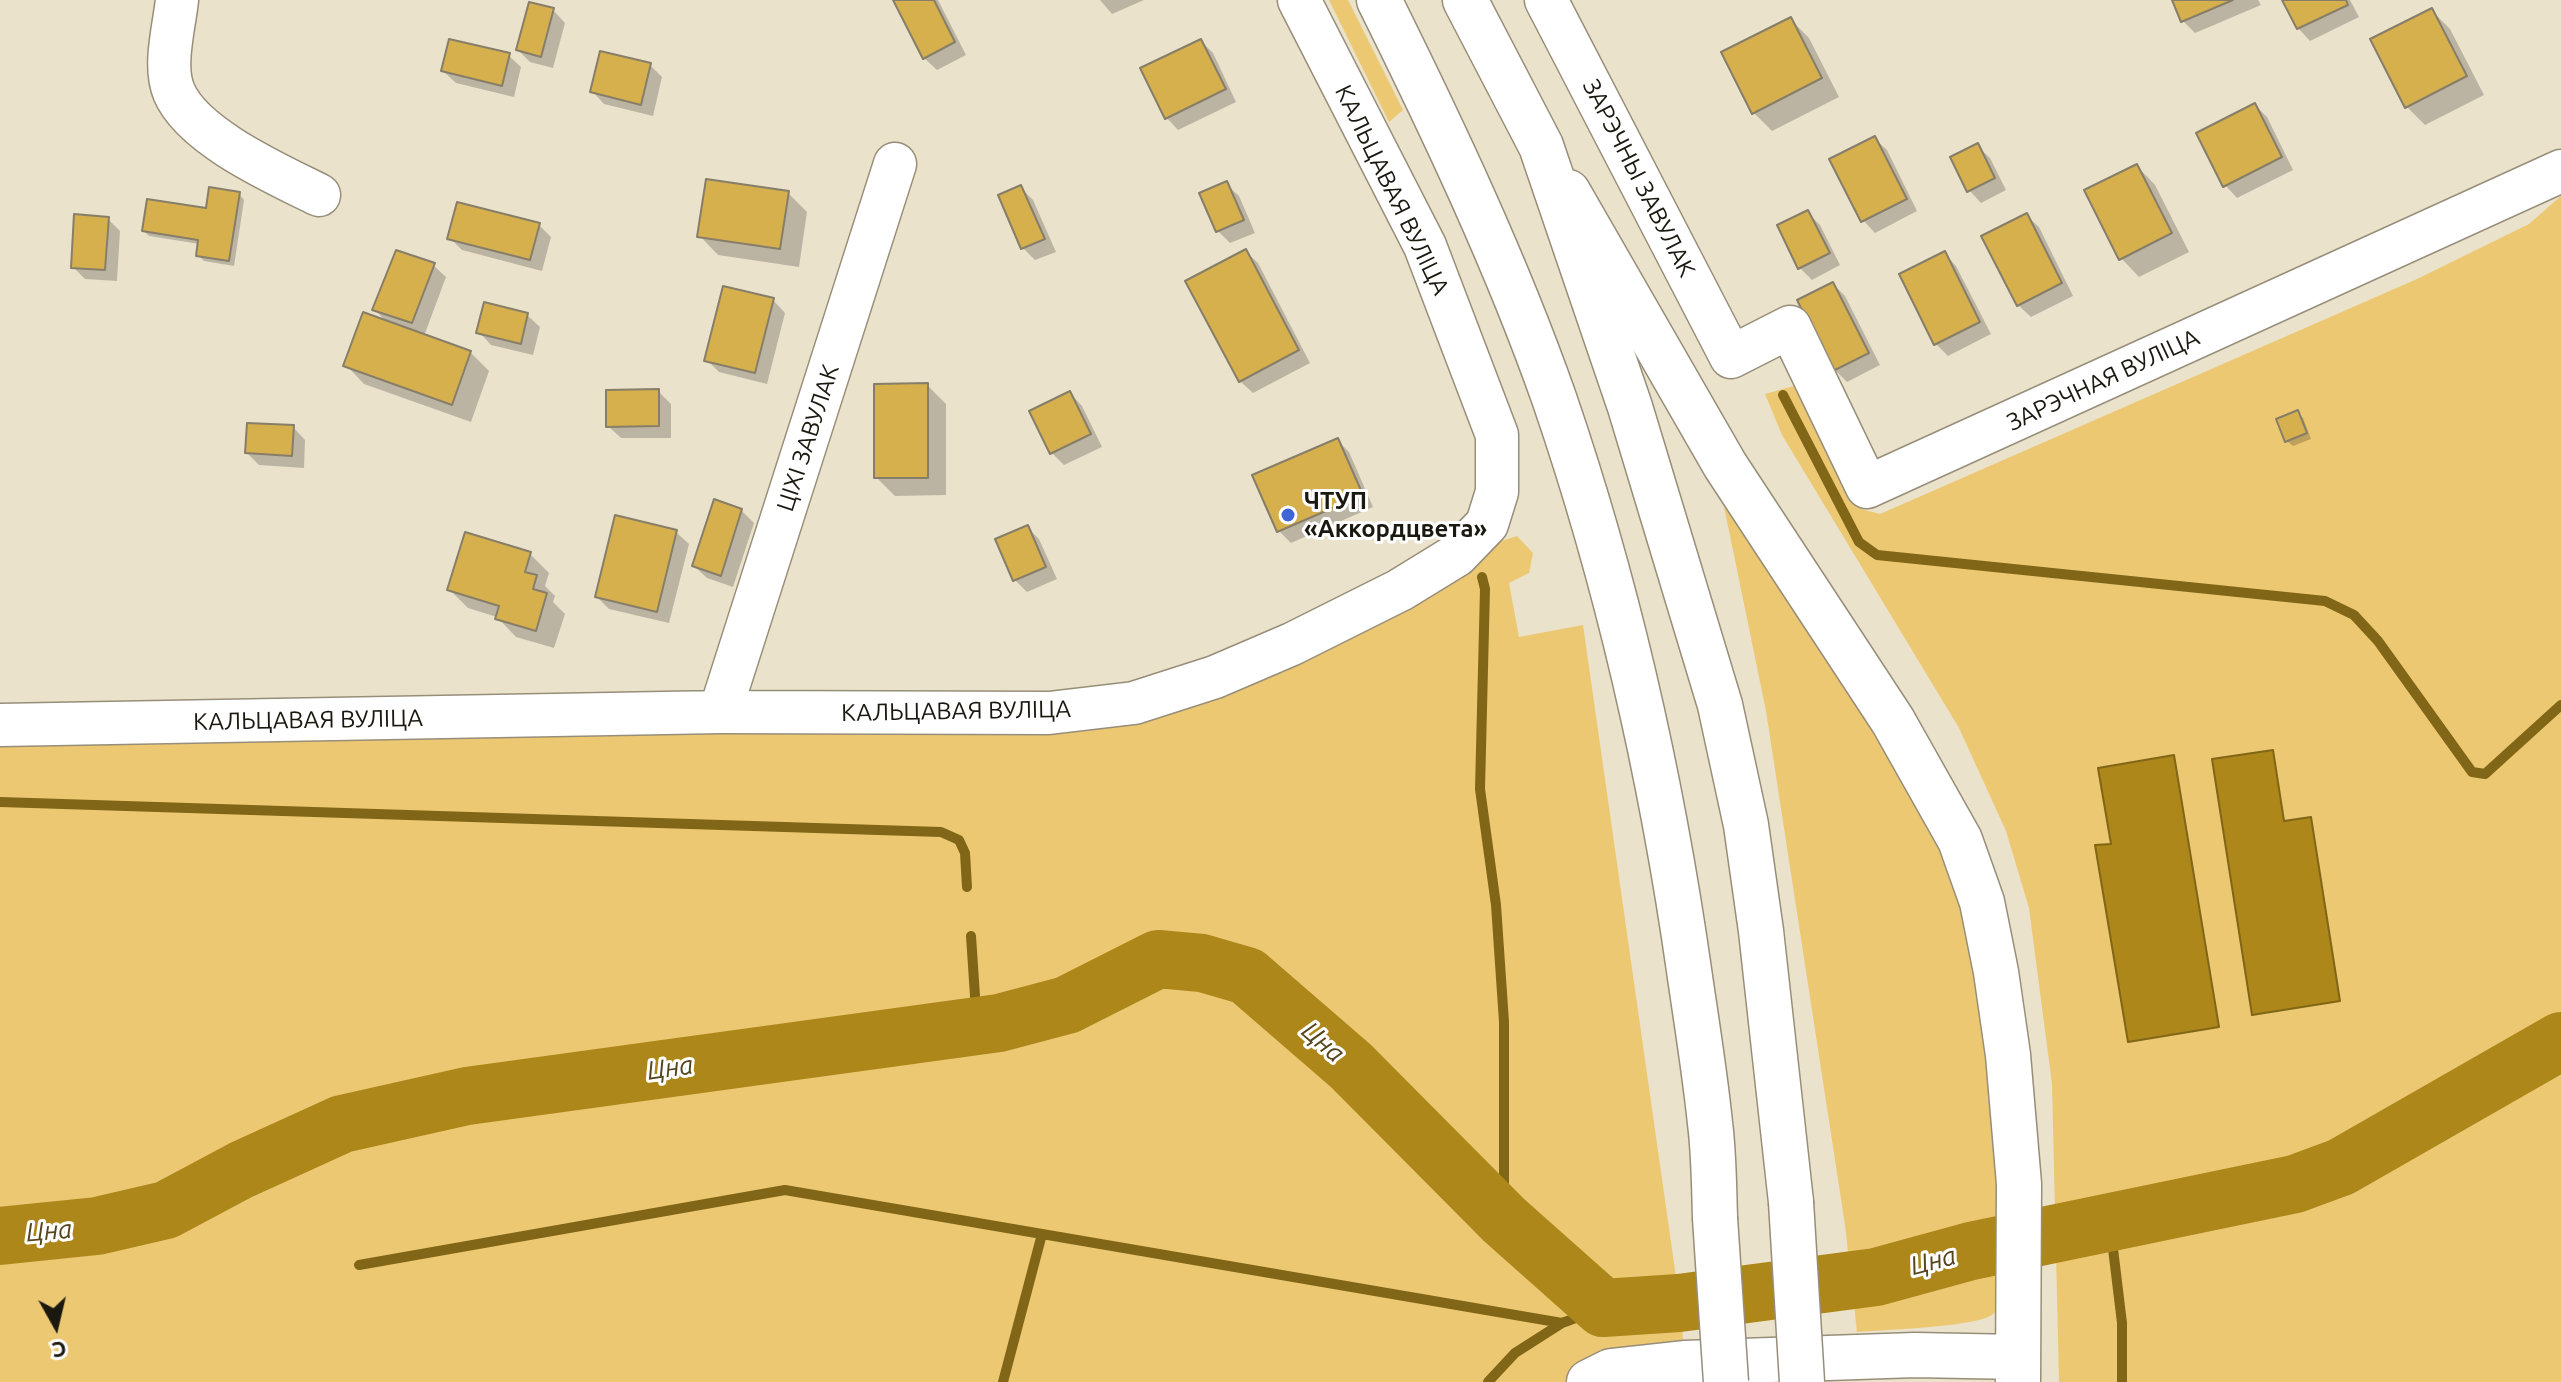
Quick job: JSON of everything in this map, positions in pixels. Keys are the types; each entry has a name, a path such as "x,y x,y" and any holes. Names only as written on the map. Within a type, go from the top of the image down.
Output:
{"main road":[{"path":"1379,0 1433,108 1515,298 1553,397 1600,542 1639,687 1678,892 1710,1124 1726,1382"},
{"path":"1465,0 1541,146 1725,465 1893,721 1960,840 1982,902 2008,1055 2019,1184 2018,1370 1915,1355 1684,1363 1611,1371 1589,1382"},
{"path":"1541,146 1630,407 1720,705 1750,855 1791,1202 1802,1382"}],"street":[{"path":"177,0 170,69 174,92 188,113 222,143 319,195"},
{"name":"КАЛЬЦАВАЯ ВУЛІЦА","path":"0,725 720,712 1049,713 1134,703 1228,672 1400,590 1457,555 1487,524 1497,492 1497,435 1425,246 1299,0"},
{"name":"ЗАРЭЧНЫ ЗАВУЛАК","path":"1546,0 1731,357"},
{"name":"ЦІХІ ЗАВУЛАК","path":"720,712 895,164"},
{"name":"ЗАРЭЧНАЯ ВУЛІЦА","path":"1731,357 1790,327 1867,487 2561,171"}],"shaded area":[{"path":"1329,0 1348,0 1403,110 1389,122"},
{"path":"2561,196 2561,1382 2059,1382 2052,1084 2029,908 2006,831 1959,728 1782,435 1765,394 1797,385 1861,509 1880,514 2417,279 2529,224"},
{"path":"1721,492 1925,812 1961,911 1980,994 1991,1093 2001,1291 1997,1309 1984,1318 1950,1325 1857,1332 1845,1225 1766,711"},
{"path":"1517,536 1533,553 1529,573 1509,583 1519,637 1583,625 1682,1319 1684,1363 1589,1382 0,1382 0,725 1134,703 1457,555"},
{"path":"2273,750 2284,821 2311,817 2340,1001 2252,1015 2212,759"},
{"path":"2174,755 2219,1027 2128,1042 2095,845 2111,844 2098,768"}],"building":[{"path":"893,0 934,0 955,42 923,59"},
{"path":"2172,0 2233,0 2181,22"},
{"path":"2282,0 2346,0 2348,5 2297,29"},
{"path":"529,2 554,8 541,57 516,50"},
{"path":"2432,8 2467,76 2405,108 2370,39"},
{"path":"1791,17 1822,78 1752,114 1721,52"},
{"path":"449,39 510,53 502,86 441,71"},
{"path":"1201,39 1226,89 1165,119 1140,68"},
{"path":"600,51 651,63 641,105 590,92"},
{"path":"2255,103 2282,157 2223,187 2196,133"},
{"path":"1875,136 1907,199 1861,222 1829,159"},
{"path":"1978,143 1995,178 1967,192 1950,157"},
{"path":"2137,164 2172,233 2119,260 2084,190"},
{"path":"706,179 789,191 780,249 697,237"},
{"path":"1227,181 1244,220 1216,232 1199,193"},
{"path":"1021,185 1045,239 1021,249 998,195"},
{"path":"209,187 240,192 229,261 196,256 198,240 142,231 147,199 206,208"},
{"path":"457,202 540,223 530,260 447,239"},
{"path":"1808,210 1830,253 1798,269 1777,225"},
{"path":"2027,213 2062,283 2017,306 1981,236"},
{"path":"74,214 109,217 105,270 71,268"},
{"path":"1246,249 1299,350 1239,382 1185,281"},
{"path":"396,250 435,263 412,323 372,310"},
{"path":"1945,251 1980,322 1934,345 1899,274"},
{"path":"1833,282 1869,353 1833,371 1797,300"},
{"path":"723,286 774,298 755,373 704,361"},
{"path":"484,302 528,313 521,344 476,333"},
{"path":"363,312 471,351 452,405 343,366"},
{"path":"928,383 928,478 874,478 874,384"},
{"path":"659,389 659,426 606,427 606,390"},
{"path":"1070,391 1091,434 1050,454 1029,411"},
{"path":"2298,410 2307,433 2285,442 2276,419"},
{"path":"247,423 294,425 292,456 245,453"},
{"path":"1338,438 1363,495 1277,532 1252,475"},
{"path":"714,499 742,509 721,576 692,566"},
{"path":"615,515 677,530 657,612 595,597"},
{"path":"1028,525 1046,567 1013,581 995,539"},
{"path":"465,532 531,552 525,572 537,575 533,589 547,593 536,631 495,619 499,606 447,590"}],"waterway":[{"path":"1783,395 1859,542 1877,555 2325,601 2354,615 2378,641 2472,772 2485,774 2561,705"},
{"path":"1482,577 1485,589 1480,789 1496,905 1504,1022 1504,1220"},
{"path":"0,802 941,832 959,840 965,853 967,887"},
{"path":"971,936 977,1026"},
{"name":"Цна","path":"0,1236 97,1226 166,1210 241,1170 342,1124 467,1096 999,1023 1067,1005 1158,959 1202,963 1247,976 1351,1066 1504,1220 1603,1308 1679,1303 1876,1277 1971,1251 2295,1184 2341,1167 2561,1041"},
{"path":"359,1265 785,1190 1562,1323 1603,1308"},
{"path":"2110,1224 2122,1323 2122,1382"},
{"path":"1003,1382 1042,1234"},
{"path":"1488,1382 1515,1353 1562,1323"}],"place":[{"name":"ЧТУП «Аккордцвета»","path":"1288,515"}]}
